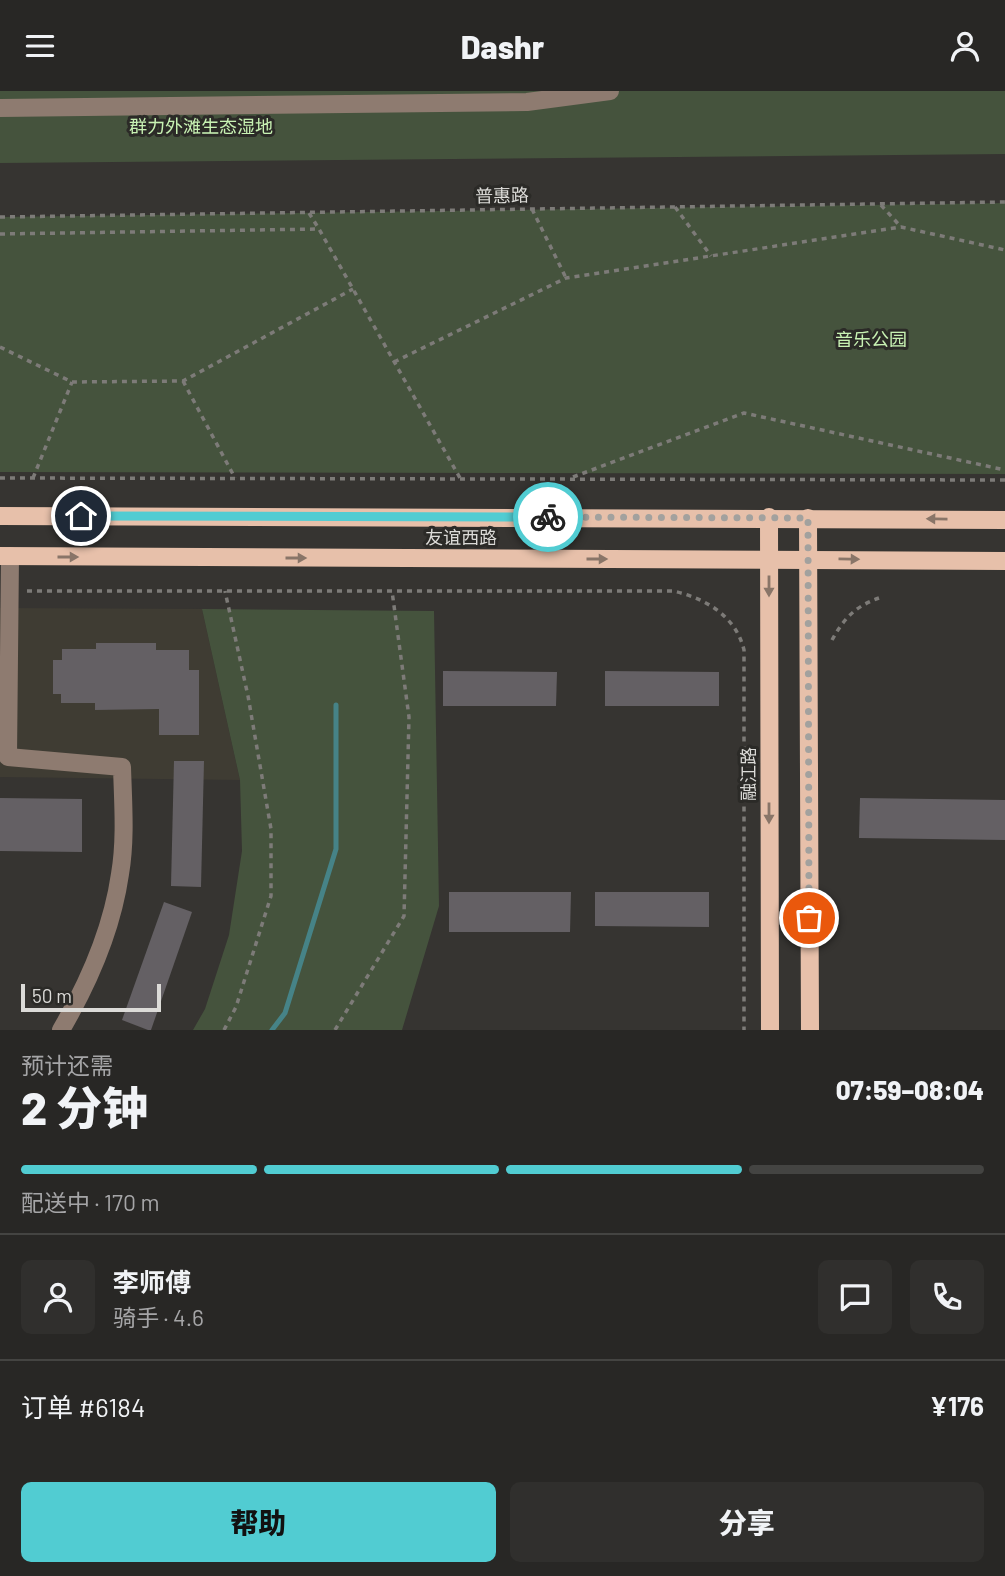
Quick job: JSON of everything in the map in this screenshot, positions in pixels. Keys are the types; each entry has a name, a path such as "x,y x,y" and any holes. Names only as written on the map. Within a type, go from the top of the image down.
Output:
{"main road":[{"name":"友谊西路","path":"0,516 1005,520"},
{"name":"融江路","path":"769,517 770,1030"},
{"path":"808,518 810,1030"},
{"name":"友谊西路","path":"5,557 1005,561"}],"street":[{"path":"0,108 527,101 610,91"},
{"path":"5,557 10,591 8,757 122,767 124,832 117,894 89,976 61,1030"}],"path":[{"name":"普惠路","path":"0,217 1005,202"},
{"path":"880,204 901,227"},
{"path":"674,207 711,255"},
{"path":"532,209 566,278"},
{"path":"309,212 460,478"},
{"path":"394,362 566,278 901,227 1005,250"},
{"path":"0,234 319,229"},
{"path":"0,347 72,382 183,381 353,289"},
{"path":"183,381 235,478"},
{"path":"33,478 72,382"},
{"path":"571,478 744,412 1005,470"},
{"path":"0,478 1005,480"},
{"path":"10,591 673,591 687,594 710,605 733,627 741,638 744,650 744,1030"},
{"path":"223,1030 236,1007 271,896 271,829 248,696 225,591"},
{"path":"335,1030 404,916 409,717 392,591"},
{"path":"832,640 854,609 879,598"}],"shaded area":[{"path":"0,608 202,609 240,780 0,777"}],"green space":[{"name":"群力外滩生态湿地","path":"0,91 1005,91 1005,154 0,163"},
{"name":"音乐公园","path":"1005,203 1005,474 0,472 0,217"},
{"path":"202,609 434,611 439,906 402,1030 193,1030 205,1009 229,935 242,851 240,780"}],"building":[{"path":"96,643 156,643 156,650 189,650 189,670 199,670 199,735 159,735 159,709 95,710 95,703 61,703 61,694 53,694 53,660 62,660 62,649 96,649"},
{"path":"443,671 557,672 556,706 443,706"},
{"path":"605,671 719,672 719,706 605,706"},
{"path":"174,761 204,761 201,887 171,886"},
{"path":"0,798 82,799 82,852 0,851"},
{"path":"860,798 1005,800 1005,840 859,838"},
{"path":"449,892 571,892 570,932 449,932"},
{"path":"595,892 709,892 709,927 595,926"},
{"path":"164,902 192,912 151,1030 148,1030 122,1020"}],"waterway":[{"path":"272,1030 285,1013 336,849 336,705"}],"way so far":[{"path":"548,517 808,518 809,918"}],"route":[{"path":"81,516 548,517"}]}
